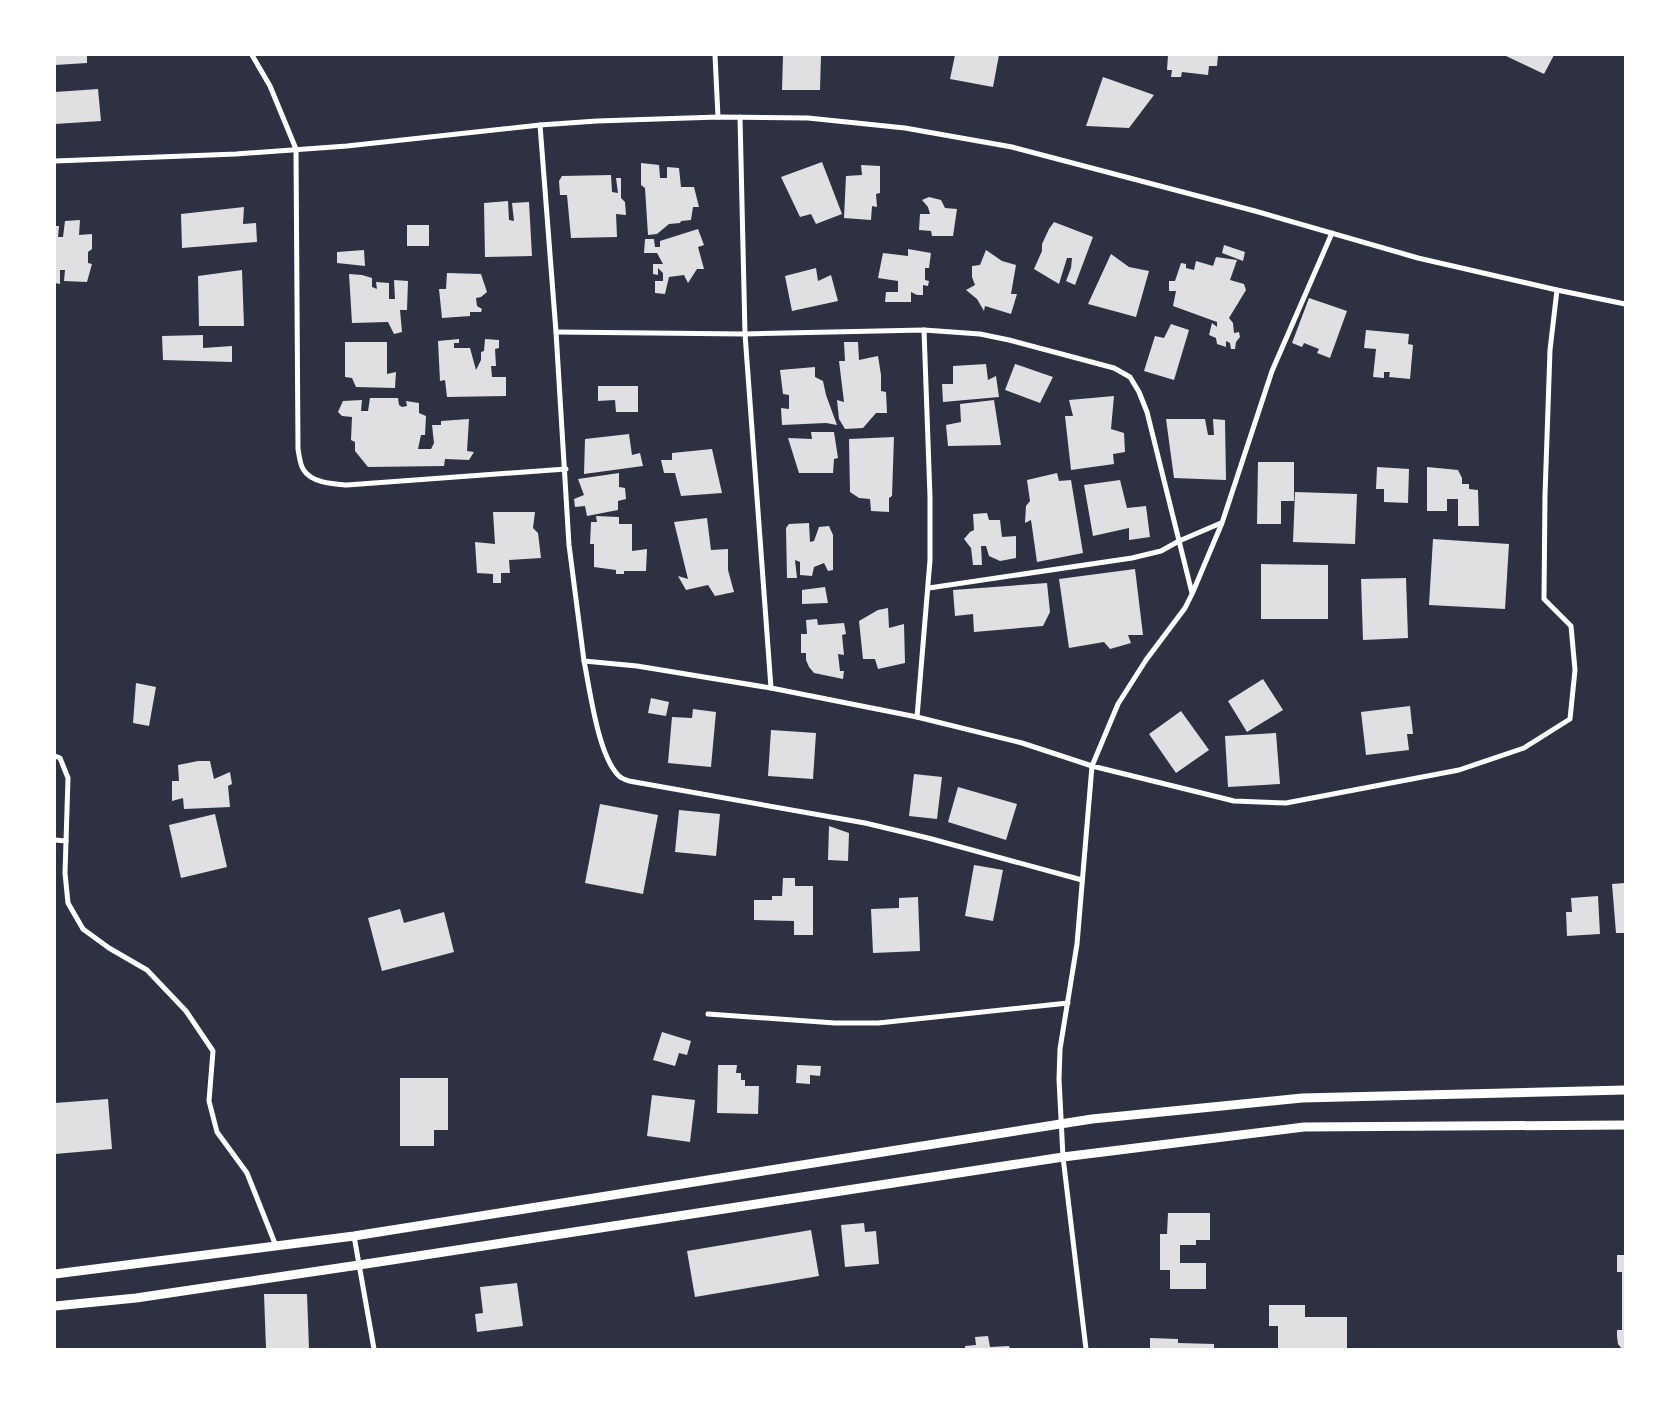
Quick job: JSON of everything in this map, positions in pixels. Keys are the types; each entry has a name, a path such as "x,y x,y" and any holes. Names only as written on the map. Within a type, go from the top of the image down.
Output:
{"street":[{"path":"252,55 270,86 296,149 298,449 303,469 314,478 330,484 347,485 566,469"},
{"path":"715,55 718,117"},
{"path":"55,161 236,154 347,146 540,125 597,121 718,117 808,118 905,128 1012,147 1418,258 1625,304"},
{"path":"740,117 745,334 771,688"},
{"path":"540,125 566,469 569,545 584,661 602,746 609,762 619,776 629,782 864,823 928,838 1082,880"},
{"path":"1086,1349 1062,1157 1058,1079 1060,1049 1077,944 1092,766 1118,704 1146,660 1185,608 1192,594 1222,523 1272,371 1332,233"},
{"path":"584,661 637,666 771,688 917,718 1022,742 1092,766 1234,801 1286,803 1459,770 1524,748 1570,719 1575,670 1571,626 1544,599 1545,495 1550,350 1557,290"},
{"path":"556,332 745,334 924,330 980,334 1114,368 1130,377 1139,392 1147,412 1192,594"},
{"path":"917,718 929,588 930,497 924,330"},
{"path":"929,588 1132,558 1161,551 1179,541 1222,523"},
{"path":"55,756 60,758 68,778 65,873 68,903 83,929 109,948 147,970 186,1011 213,1051 209,1101 217,1132 247,1173 276,1246"},
{"path":"55,840 66,841"},
{"path":"708,1014 835,1023 878,1023 1068,1002"},
{"path":"55,1274 354,1236 1092,1120 1302,1098 1625,1090"},
{"path":"55,1306 136,1298 360,1266 1062,1157 1304,1127 1625,1125"},
{"path":"354,1236 374,1349"}],"building":[{"path":"55,55 87,55 87,63 55,65"},
{"path":"783,55 821,55 820,90 782,90"},
{"path":"955,55 999,55 993,87 950,79"},
{"path":"1168,55 1218,55 1217,66 1209,66 1208,75 1182,72 1181,77 1171,77 1172,70 1167,70"},
{"path":"1504,55 1554,55 1544,74"},
{"path":"1103,77 1154,95 1129,128 1086,126"},
{"path":"98,89 101,121 55,124 55,92"},
{"path":"822,162 842,214 816,224 811,214 800,217 781,177"},
{"path":"641,163 659,165 660,178 667,178 667,167 679,168 681,187 694,187 699,207 693,207 691,220 669,224 657,234 648,235 645,188 641,185"},
{"path":"861,165 880,166 880,193 876,194 877,207 872,206 871,220 844,218 846,176 862,175"},
{"path":"611,175 612,192 618,193 616,178 621,178 621,198 625,202 626,215 616,214 617,237 571,238 567,195 560,195 559,181 562,176"},
{"path":"929,197 941,200 945,208 957,209 953,236 932,236 931,231 919,230 920,214 930,214 928,207 922,200"},
{"path":"508,201 509,220 514,221 512,203 529,202 532,256 485,257 484,203"},
{"path":"244,207 243,224 256,223 257,242 182,248 181,214"},
{"path":"80,220 79,235 92,234 92,249 88,252 88,263 92,264 87,282 64,281 65,270 60,270 60,284 55,283 55,226 59,226 58,237 63,237 65,221"},
{"path":"1054,222 1093,237 1075,285 1066,281 1071,268 1072,258 1067,258 1059,284 1034,269 1042,251 1042,244"},
{"path":"407,225 429,225 429,246 407,246"},
{"path":"698,229 704,245 698,247 704,269 697,269 688,283 684,275 669,277 665,294 655,293 655,281 663,281 663,273 658,268 658,275 653,274 653,264 663,264 657,253 644,253 645,239 654,239 655,247 660,247 660,241"},
{"path":"1224,245 1245,252 1243,261 1222,253"},
{"path":"908,249 931,253 929,268 925,268 925,280 929,281 928,286 923,285 923,295 911,292 911,302 885,302 886,292 898,292 898,281 878,278 883,253 908,256"},
{"path":"364,250 365,266 337,263 337,252"},
{"path":"986,250 1002,261 1016,265 1011,294 1017,294 1011,314 985,306 984,311 977,299 966,290 975,285 972,277 972,266 980,265"},
{"path":"1111,254 1129,267 1149,271 1136,317 1088,304"},
{"path":"1216,257 1237,260 1230,280 1244,284 1246,290 1229,318 1233,323 1234,333 1239,332 1240,337 1236,342 1235,349 1231,349 1230,343 1226,341 1226,347 1217,344 1216,338 1209,335 1212,323 1217,327 1217,322 1173,306 1176,291 1169,291 1169,281 1175,281 1181,263 1186,264 1186,268 1194,270 1196,261 1213,266"},
{"path":"816,268 818,281 831,275 838,301 792,311 785,276"},
{"path":"242,270 244,326 199,326 198,276"},
{"path":"447,273 481,274 487,292 481,297 476,298 477,306 482,309 481,312 470,312 470,316 442,318 439,289 446,289"},
{"path":"349,274 372,278 372,287 377,289 376,282 389,283 389,299 395,299 394,280 408,281 407,310 400,310 402,332 394,334 388,322 352,323"},
{"path":"1309,298 1347,311 1330,358 1317,353 1319,349 1304,343 1302,347 1292,343"},
{"path":"1171,324 1189,330 1174,380 1144,371 1155,336 1164,338"},
{"path":"1366,330 1409,334 1408,344 1413,345 1410,379 1389,377 1390,372 1384,372 1384,378 1373,377 1376,349 1364,348"},
{"path":"203,335 203,348 232,346 232,362 163,360 162,336"},
{"path":"459,339 459,343 454,343 454,348 470,348 476,370 481,360 481,352 484,351 485,339 499,340 499,348 495,349 496,366 491,366 492,377 506,377 506,396 447,397 445,380 440,381 438,341"},
{"path":"345,342 387,342 387,374 396,372 395,388 356,387 352,378 345,377"},
{"path":"844,342 858,342 859,360 878,356 881,391 886,392 887,413 876,413 863,428 845,429 839,419 837,400 844,402 839,361 845,361"},
{"path":"986,364 988,380 996,376 999,397 943,402 942,384 953,384 953,366"},
{"path":"1015,364 1053,377 1040,403 1005,390"},
{"path":"815,367 815,377 823,381 837,425 826,423 782,425 781,408 789,409 789,395 783,394 780,370"},
{"path":"598,386 638,386 638,412 616,412 615,400 598,401"},
{"path":"1114,396 1111,429 1124,433 1125,452 1113,454 1114,464 1071,470 1065,416 1073,416 1069,400"},
{"path":"370,398 398,398 399,405 402,407 407,406 406,401 419,403 419,413 426,416 425,435 421,435 418,449 431,449 434,443 432,425 441,425 441,421 469,419 467,451 474,452 469,460 445,459 444,466 368,467 355,451 355,442 351,440 352,417 342,416 338,412 343,401 362,400 361,411 368,411"},
{"path":"994,400 1001,445 948,446 946,425 961,422 960,404"},
{"path":"1166,419 1205,419 1208,435 1214,435 1213,419 1225,420 1226,480 1174,478"},
{"path":"811,432 834,432 838,458 834,459 833,473 799,473 788,438 812,439"},
{"path":"629,434 632,455 640,453 643,466 584,474 585,439"},
{"path":"894,437 892,496 889,498 889,512 871,511 870,499 859,498 850,492 849,439"},
{"path":"712,449 722,493 681,496 675,473 664,473 661,460 672,460 672,453"},
{"path":"1258,462 1294,462 1294,501 1281,501 1281,524 1257,524"},
{"path":"1377,467 1409,469 1408,503 1384,502 1384,489 1376,489"},
{"path":"1427,467 1458,470 1462,478 1462,484 1469,484 1469,489 1478,490 1479,526 1458,526 1458,499 1447,499 1447,511 1427,511"},
{"path":"619,473 619,487 625,488 626,499 618,501 618,510 587,516 585,506 575,507 574,499 584,495 578,479"},
{"path":"1057,473 1059,481 1071,480 1083,553 1037,562 1031,520 1025,523 1026,506 1030,501 1027,480"},
{"path":"1120,480 1127,508 1146,506 1150,537 1129,540 1129,528 1093,536 1084,485"},
{"path":"1295,492 1357,494 1355,544 1293,542"},
{"path":"493,512 535,512 533,528 538,533 541,558 509,560 510,573 501,573 501,583 493,583 493,574 477,573 475,542 495,544"},
{"path":"987,513 989,520 1000,520 1002,537 1016,536 1016,558 1000,561 989,556 986,546 981,546 982,565 973,565 971,548 964,539 974,530 973,514"},
{"path":"596,516 619,517 619,524 632,524 632,551 647,549 646,571 624,571 624,574 616,574 616,570 594,567 594,544 590,544 591,522 597,522"},
{"path":"707,518 711,550 728,549 728,570 734,592 715,596 708,585 686,590 678,576 688,579 674,522"},
{"path":"809,523 810,542 814,541 819,527 829,526 833,535 833,570 828,571 824,563 814,567 812,576 800,575 800,562 795,560 797,578 787,578 786,528 789,524"},
{"path":"1433,539 1509,544 1505,609 1429,605"},
{"path":"1261,564 1328,565 1328,619 1261,619"},
{"path":"1135,569 1143,635 1128,635 1131,643 1110,649 1104,642 1069,648 1059,579"},
{"path":"1406,578 1408,638 1363,640 1361,579"},
{"path":"1047,583 1050,612 1043,626 974,632 973,614 955,616 953,590"},
{"path":"825,587 828,603 802,604 802,590"},
{"path":"888,608 889,628 904,624 905,663 878,669 875,659 863,659 859,621 878,610"},
{"path":"817,619 818,625 844,623 846,634 842,635 844,655 838,654 840,671 844,671 843,679 814,673 806,660 806,653 801,653 801,634 807,634 806,620"},
{"path":"1263,679 1283,710 1247,732 1228,701"},
{"path":"136,683 156,687 149,726 133,723"},
{"path":"651,698 669,702 666,716 648,713"},
{"path":"1410,706 1413,734 1407,734 1409,750 1366,755 1361,712"},
{"path":"693,709 716,712 711,767 668,763 672,717 692,718"},
{"path":"1181,711 1209,750 1176,773 1149,734"},
{"path":"771,730 816,733 813,779 768,776"},
{"path":"1276,733 1280,784 1228,787 1225,736"},
{"path":"210,761 214,779 230,772 232,784 228,786 230,807 184,809 183,798 172,801 172,781 179,781 178,765"},
{"path":"914,774 942,777 937,819 909,816"},
{"path":"958,787 1017,804 1006,840 948,822"},
{"path":"600,804 658,815 643,894 585,883"},
{"path":"679,810 720,814 716,856 675,852"},
{"path":"215,814 227,867 181,878 169,825"},
{"path":"829,826 849,833 848,861 828,860"},
{"path":"974,865 1003,870 993,921 965,916"},
{"path":"783,878 795,878 795,886 813,886 813,935 794,935 794,921 754,920 754,900 772,900 772,896 782,896"},
{"path":"1625,883 1625,933 1616,933 1612,884"},
{"path":"1598,896 1600,934 1567,936 1566,912 1572,912 1571,898"},
{"path":"918,897 920,951 873,953 871,909 899,908 899,898"},
{"path":"400,909 404,923 444,912 454,952 382,971 368,918"},
{"path":"662,1032 691,1041 687,1055 679,1053 675,1066 653,1060"},
{"path":"718,1065 737,1065 736,1073 741,1073 741,1080 745,1080 745,1086 759,1086 758,1114 717,1113"},
{"path":"797,1065 821,1066 820,1076 810,1075 810,1084 796,1083"},
{"path":"400,1078 448,1078 448,1130 434,1130 434,1146 400,1146"},
{"path":"652,1095 695,1100 690,1142 647,1136"},
{"path":"108,1099 112,1149 55,1154 55,1103"},
{"path":"1168,1213 1210,1213 1210,1240 1196,1240 1196,1245 1180,1245 1180,1263 1206,1263 1206,1289 1170,1289 1170,1270 1160,1270 1160,1234 1167,1234"},
{"path":"864,1223 865,1232 876,1231 879,1264 845,1267 841,1225"},
{"path":"811,1230 819,1276 695,1297 687,1251"},
{"path":"1617,1255 1625,1255 1625,1349 1622,1349 1618,1344 1617,1336 1617,1330 1622,1330 1622,1272 1617,1272"},
{"path":"517,1283 523,1326 477,1332 475,1314 483,1313 480,1287"},
{"path":"264,1294 307,1294 309,1349 266,1349"},
{"path":"1269,1305 1305,1305 1305,1317 1347,1317 1347,1349 1278,1349 1278,1326 1269,1326"},
{"path":"988,1336 990,1347 1009,1346 1010,1349 965,1349 965,1346 976,1345 975,1337"},
{"path":"1150,1338 1178,1339 1178,1343 1214,1344 1214,1349 1150,1349"}]}
